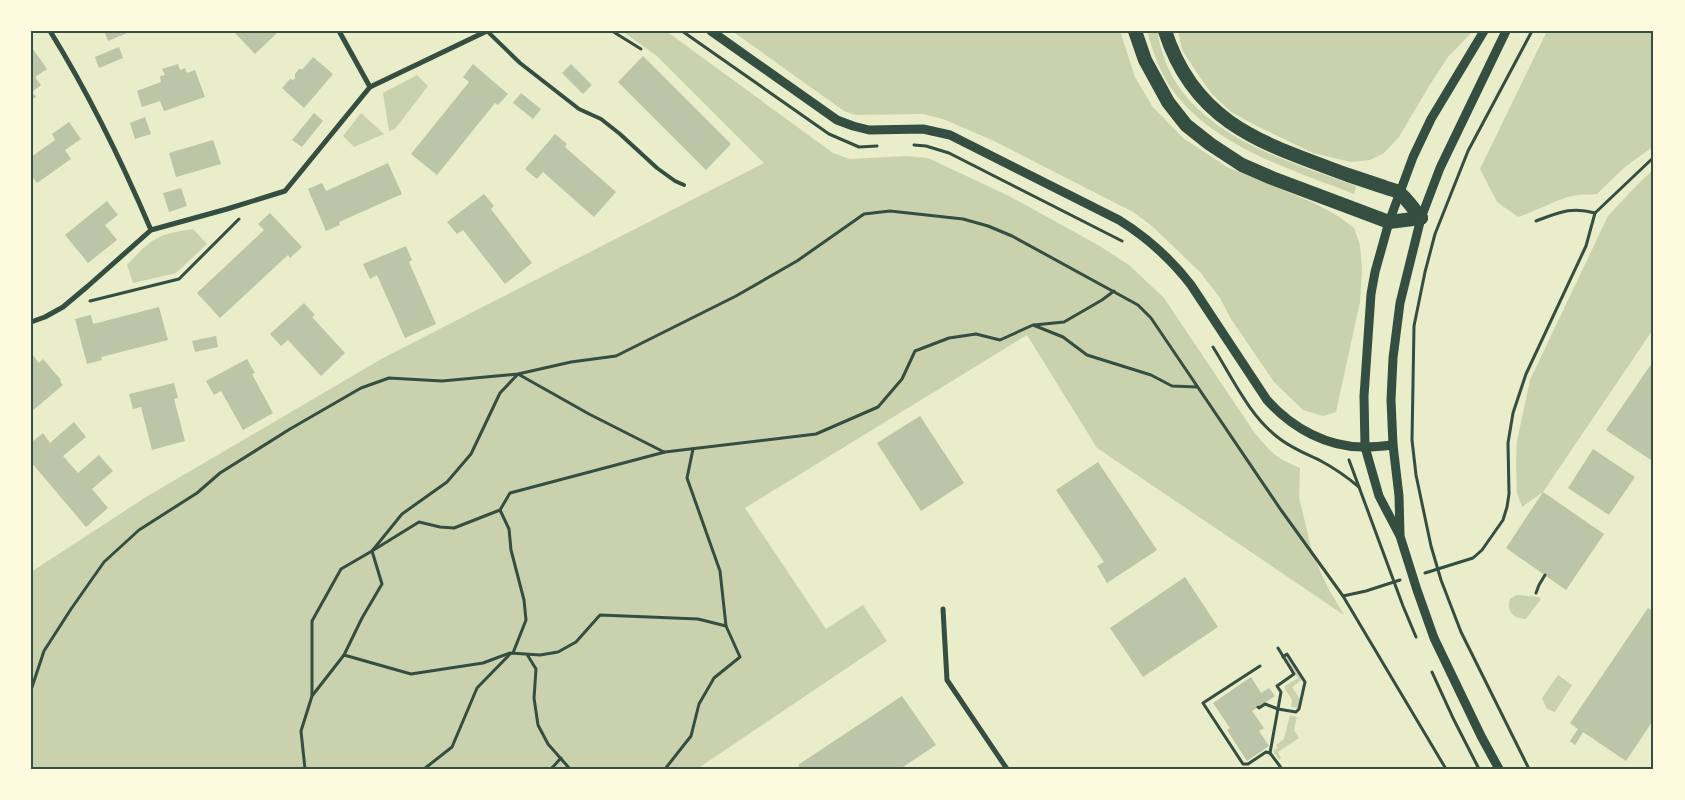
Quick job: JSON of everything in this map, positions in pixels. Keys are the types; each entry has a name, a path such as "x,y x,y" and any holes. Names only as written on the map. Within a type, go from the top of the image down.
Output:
{"highway":[{"path":"1135,31 1146,60 1168,102 1186,125 1210,144 1242,165 1389,222 1421,218"},
{"path":"1165,31 1171,51 1193,88 1210,107 1228,122 1258,141 1399,192 1421,218"}],"street":[{"path":"50,31 71,66 133,187 151,230"},
{"path":"339,31 370,87"},
{"path":"31,322 45,317 65,305 96,280 151,230 285,191 370,87 487,31"},
{"path":"710,31 837,120 869,130 916,129 936,131 950,135 1111,216 1141,234 1167,257 1192,285 1267,400 1278,413 1305,431 1344,446 1393,445"},
{"path":"1484,31 1431,120 1413,157 1389,222 1371,294 1364,396 1365,447 1379,496 1400,536 1416,590 1434,638 1499,769"},
{"path":"1400,536 1399,496 1393,445 1392,400 1393,358 1400,303 1421,218 1440,168 1506,31"},
{"path":"944,609 947,680 1007,769"}],"lane":[{"path":"487,31 520,63 579,110 601,119 657,168 675,182 684,185"}],"path":[{"path":"612,31 640,49"},
{"path":"682,31 828,134 859,147 884,146"},
{"path":"1529,769 1461,632 1440,580 1416,475 1412,440 1414,326 1435,234 1468,152 1532,31"},
{"path":"910,145 926,146 949,153 1124,242"},
{"path":"1461,561 1473,558 1482,550 1502,520 1509,494 1508,443 1513,413 1526,374 1586,246 1595,214 1654,156"},
{"path":"65,305 77,304 179,279 258,200"},
{"path":"1536,221 1566,210 1582,209 1595,214"},
{"path":"31,690 44,651 71,608 104,562 140,530 196,493 228,468 361,388 389,378 442,380 518,374 571,362 616,356 736,296 797,261 864,214 890,211 963,218 988,226 1012,236 1138,304 1151,318 1281,510 1343,596 1446,769"},
{"path":"306,768 301,731 312,696 312,621 341,569 420,522 454,528 500,510 510,493 665,452 816,434 878,407 902,379 915,351 958,336 976,334 1000,340 1033,326 1064,322 1114,292"},
{"path":"1033,326 1063,336 1087,355 1151,375 1172,386 1197,387"},
{"path":"1210,342 1254,412 1267,429 1297,450 1321,461 1344,475 1358,487 1344,446"},
{"path":"518,374 589,414 665,452"},
{"path":"372,551 402,514 447,482 471,454 500,394 518,374"},
{"path":"665,769 691,736 699,704 714,678 740,657 726,626 720,571 687,478 693,449"},
{"path":"424,769 452,747 477,688 512,653 526,620 524,600 511,550 509,529 500,510"},
{"path":"312,696 344,655 362,618 382,584 372,551"},
{"path":"1536,592 1546,575"},
{"path":"1343,596 1366,591"},
{"path":"344,655 411,674 483,662 512,653 540,656 558,652 576,642 600,615 698,619 726,626"},
{"path":"1278,648 1294,674 1277,686 1281,692 1270,753 1282,769"},
{"path":"1258,707 1265,704 1278,709 1296,712 1299,709 1305,682 1287,654 1283,657"},
{"path":"528,656 536,669 534,698 538,725 548,744 570,769"},
{"path":"1260,666 1203,703 1243,764 1248,764 1266,752 1270,753"},
{"path":"551,769 560,758"}],"green space":[{"path":"622,31 666,31 833,153 850,159 906,156 928,158 1009,196 1098,245 1129,265 1164,298 1254,432 1279,458 1300,468 1299,497 1313,555 1328,588 1344,615 1097,448 1027,335 745,508 826,629 863,605 887,641 697,769 31,769 31,572 146,497 383,358 764,163 657,56"},
{"path":"732,31 1120,31 1135,77 1152,106 1183,138 1227,167 1314,203 1338,216 1354,228 1360,245 1362,269 1360,302 1336,412 1323,416 1303,410 1274,382 1231,319 1220,298 1200,272 1152,226 1133,212 994,141 943,119 923,114 856,115 844,111"},
{"path":"1147,31 1157,31 1165,60 1175,81 1195,106 1214,123 1259,149 1356,186 1354,194 1256,154 1211,128 1191,111 1168,84 1157,62"},
{"path":"1178,31 1473,31 1448,57 1399,137 1384,153 1370,160 1351,162 1313,153 1231,112 1212,94 1197,73 1182,50"},
{"path":"1547,31 1654,31 1654,146 1625,167 1597,194 1572,196 1518,217 1497,202 1480,169"},
{"path":"417,75 428,86 395,129 389,131 383,93"},
{"path":"361,113 384,134 354,147 343,136"},
{"path":"1654,169 1654,328 1543,492 1522,507 1517,493 1517,441 1530,380 1608,216"},
{"path":"193,229 207,244 176,273 133,283 127,265 143,248 163,236"},
{"path":"1517,595 1541,599 1526,619 1518,618 1510,611 1510,599"},
{"path":"1287,656 1302,680 1292,687 1300,699 1298,708 1291,707 1292,700 1285,689 1285,686 1298,678 1285,659"},
{"path":"1558,675 1572,685 1555,712 1547,709 1542,698"},
{"path":"1290,715 1297,717 1294,730 1299,738 1278,752 1281,758 1279,760 1273,751 1278,748 1276,745 1284,739"}],"building":[{"path":"104,31 132,31 108,41"},
{"path":"235,31 279,31 255,54"},
{"path":"119,47 123,58 99,68 95,57"},
{"path":"33,49 47,69 35,77 41,85 32,92 36,97 31,100 31,50"},
{"path":"643,56 731,144 706,170 618,82"},
{"path":"313,57 333,74 304,108 282,88 290,79 293,80 295,78 295,74 299,69 303,69"},
{"path":"178,64 180,70 185,68 187,73 195,70 205,97 164,111 160,101 142,107 137,91 161,82 160,76 165,75 162,69"},
{"path":"473,64 508,94 498,105 495,103 437,175 411,154 469,82 463,77"},
{"path":"571,64 592,85 583,94 562,73"},
{"path":"521,93 541,109 533,119 513,103"},
{"path":"314,113 323,121 302,147 292,140"},
{"path":"145,117 151,134 135,139 130,123"},
{"path":"69,122 81,139 65,150 71,159 37,183 31,175 31,157 55,140 52,134"},
{"path":"555,134 567,144 565,147 616,192 594,217 543,172 537,179 525,169"},
{"path":"213,140 221,164 176,177 169,153"},
{"path":"388,163 402,194 339,222 340,225 326,231 308,189 322,183 326,191"},
{"path":"181,188 187,206 169,212 163,193"},
{"path":"484,194 494,206 491,209 532,263 505,284 463,230 457,234 447,222"},
{"path":"107,201 118,215 105,225 117,240 88,263 65,235"},
{"path":"270,213 302,247 290,258 288,255 220,318 197,293 264,230 258,224"},
{"path":"406,246 412,260 409,262 436,324 405,338 377,275 370,279 363,264"},
{"path":"304,303 315,315 312,317 345,353 321,376 288,340 281,346 270,334"},
{"path":"159,307 168,340 101,357 102,360 87,364 75,319 91,315 93,324"},
{"path":"216,336 218,347 195,352 192,341"},
{"path":"31,353 39,363 43,359 63,385 31,412"},
{"path":"247,359 255,373 252,374 273,413 243,430 221,391 214,395 206,381"},
{"path":"1654,360 1654,462 1606,430"},
{"path":"174,383 178,398 174,399 185,441 152,450 141,407 133,409 129,394"},
{"path":"920,416 964,483 921,511 877,443"},
{"path":"74,422 86,437 63,456 78,473 99,455 113,471 92,489 108,508 86,527 31,462 31,443 43,433 50,443"},
{"path":"1593,449 1635,477 1609,515 1568,488"},
{"path":"1098,462 1157,550 1107,583 1097,566 1104,562 1056,490"},
{"path":"1543,492 1604,534 1566,590 1506,548"},
{"path":"1185,577 1218,627 1143,677 1110,628"},
{"path":"1648,608 1654,612 1654,719 1626,761 1583,732 1575,745 1570,741 1578,729 1570,723"},
{"path":"1251,677 1261,693 1269,688 1275,696 1252,711 1264,728 1259,731 1269,746 1247,761 1227,730 1230,728 1213,703"},
{"path":"902,696 936,745 900,769 800,769 798,765"}]}
